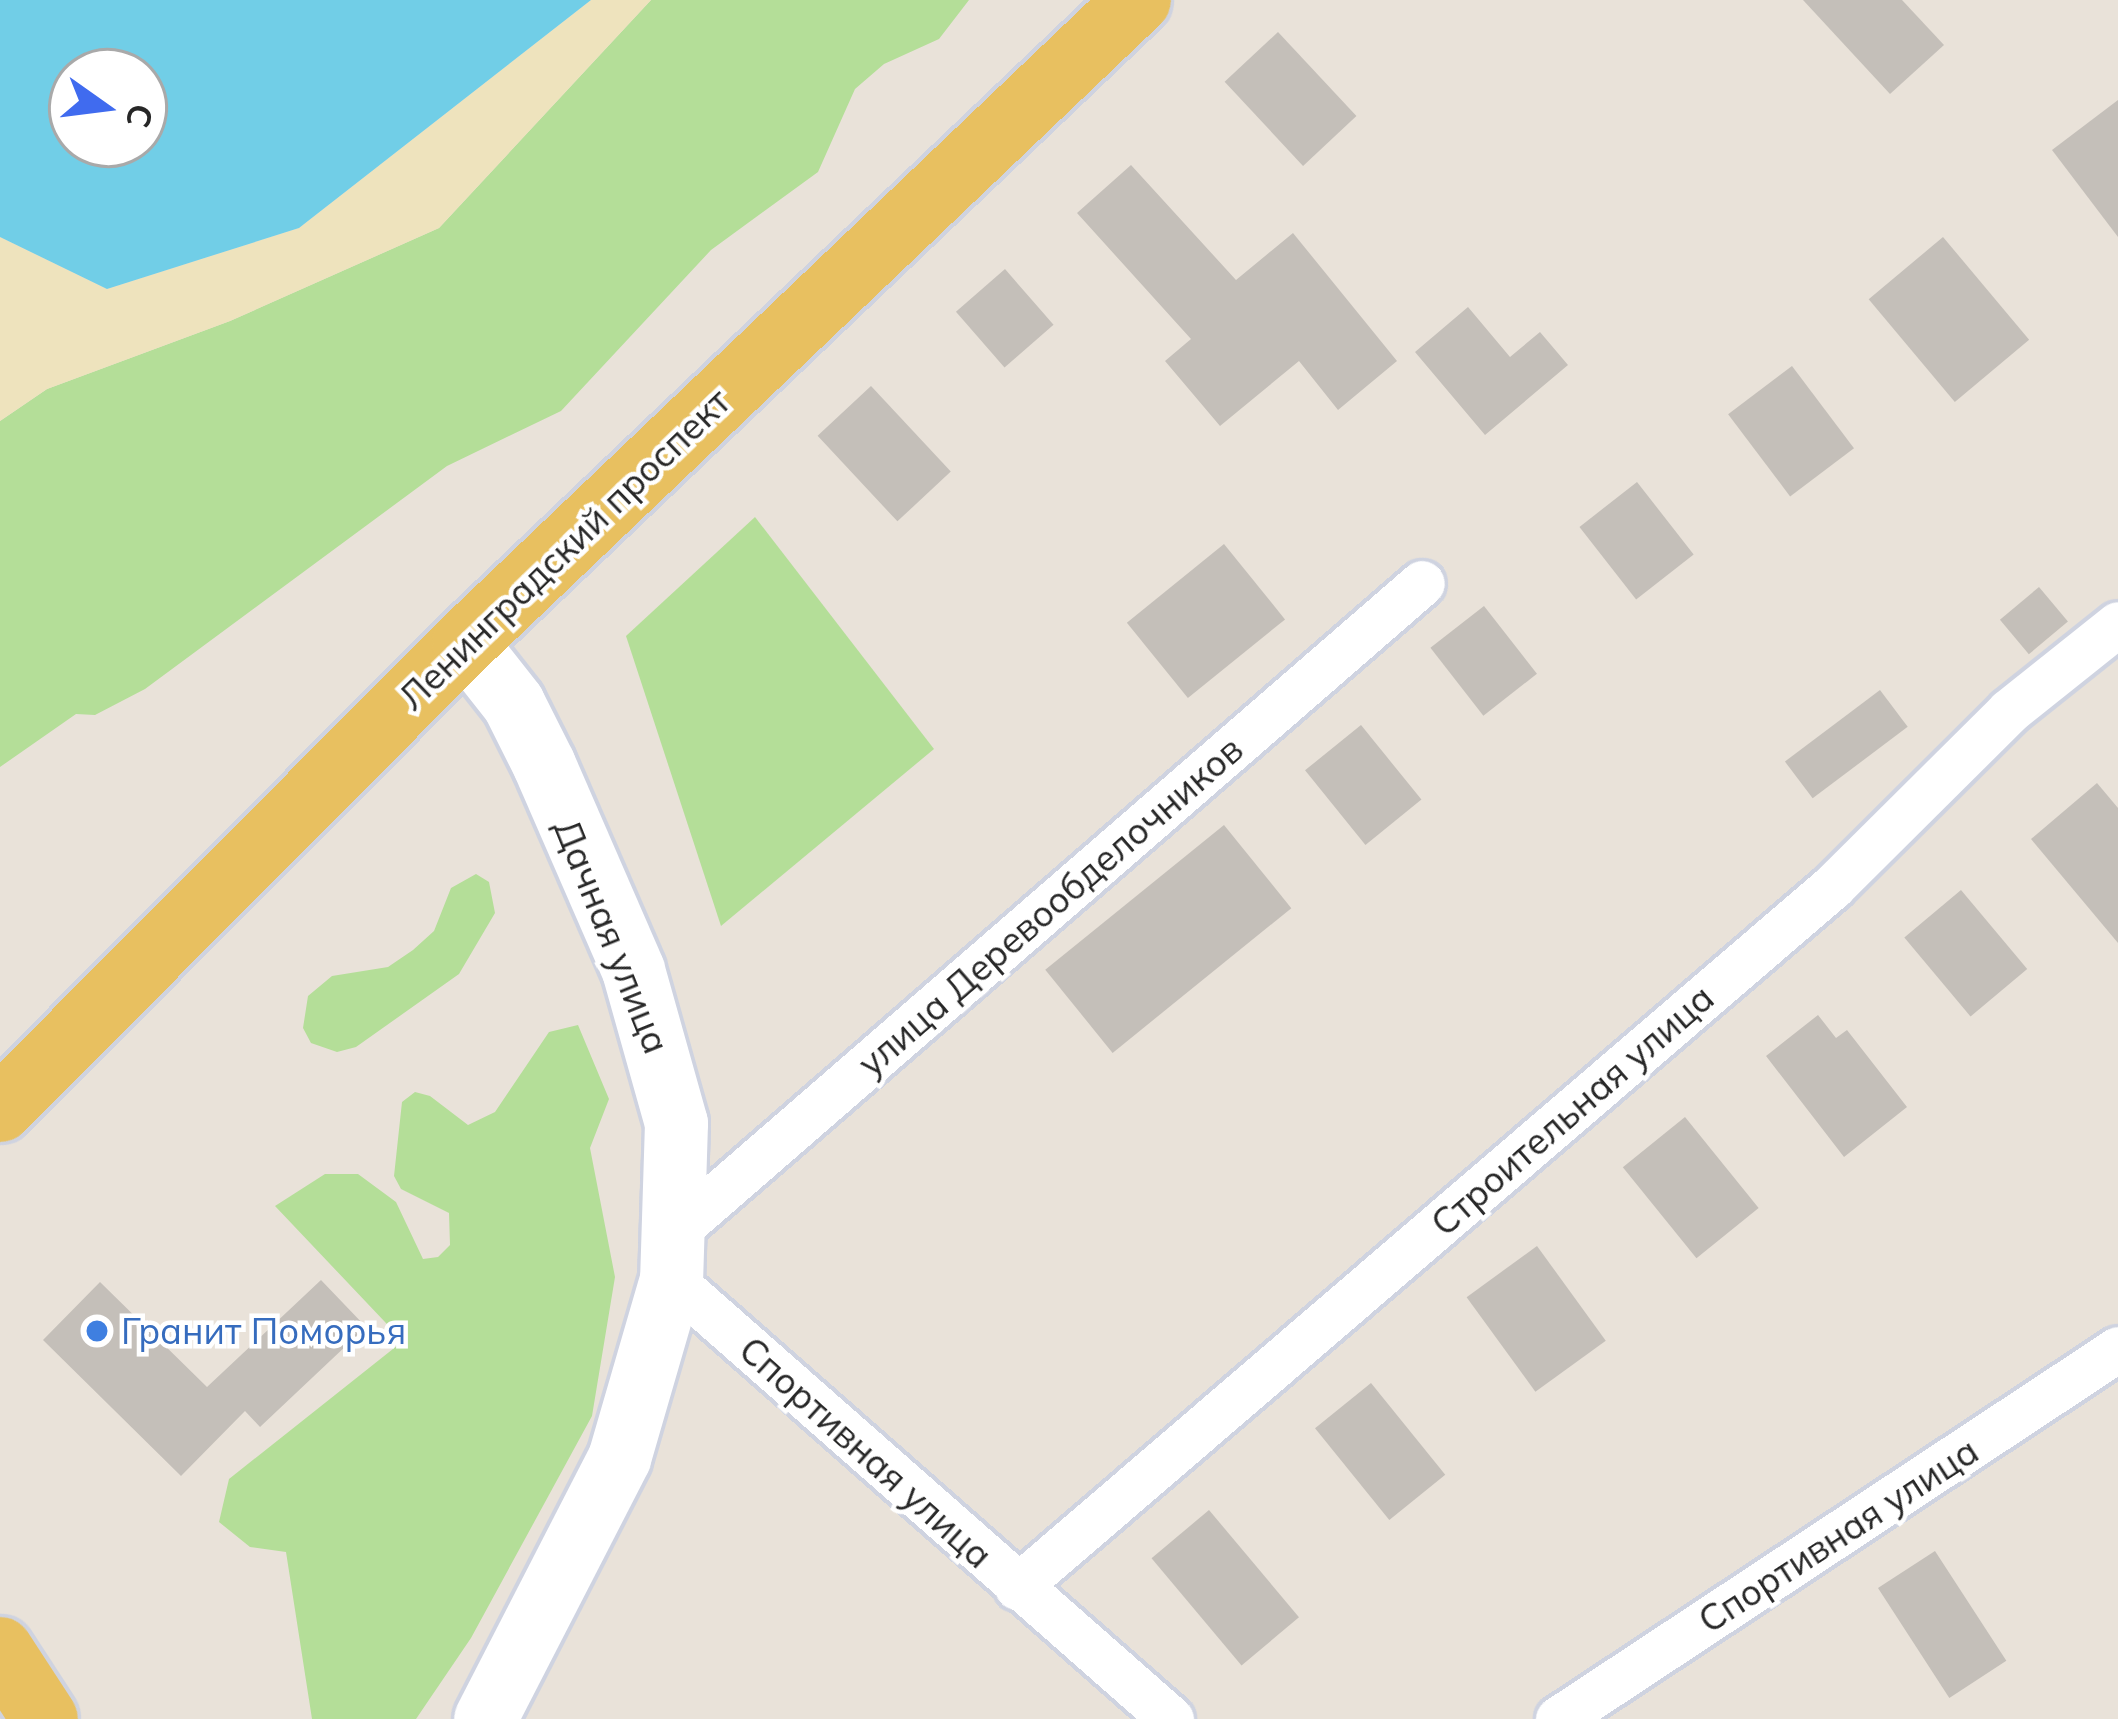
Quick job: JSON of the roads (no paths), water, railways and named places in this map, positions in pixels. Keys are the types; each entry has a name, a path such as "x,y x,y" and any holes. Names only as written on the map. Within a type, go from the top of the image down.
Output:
{"main road":[{"name":"Ленинградский проспект","path":"0,1109 465,642 1138,0"},
{"path":"0,1650 45,1719"}],"street":[{"name":"улица Деревообделочников","path":"674,1254 1422,583"},
{"name":"Строительная улица","path":"1017,1587 1833,886 2009,711 2118,624"},
{"name":"Дачная улица","path":"465,642 513,704 544,765 640,988 676,1123 674,1254 619,1458 484,1719"},
{"name":"Спортивная улица","path":"674,1254 1017,1587 1171,1719"},
{"name":"Спортивная улица","path":"1558,1719 2118,1349"}],"water":[{"path":"0,0 591,0 299,228 107,289 0,237"}],"place":[{"name":"Гранит Поморья","path":"97,1331"}]}
